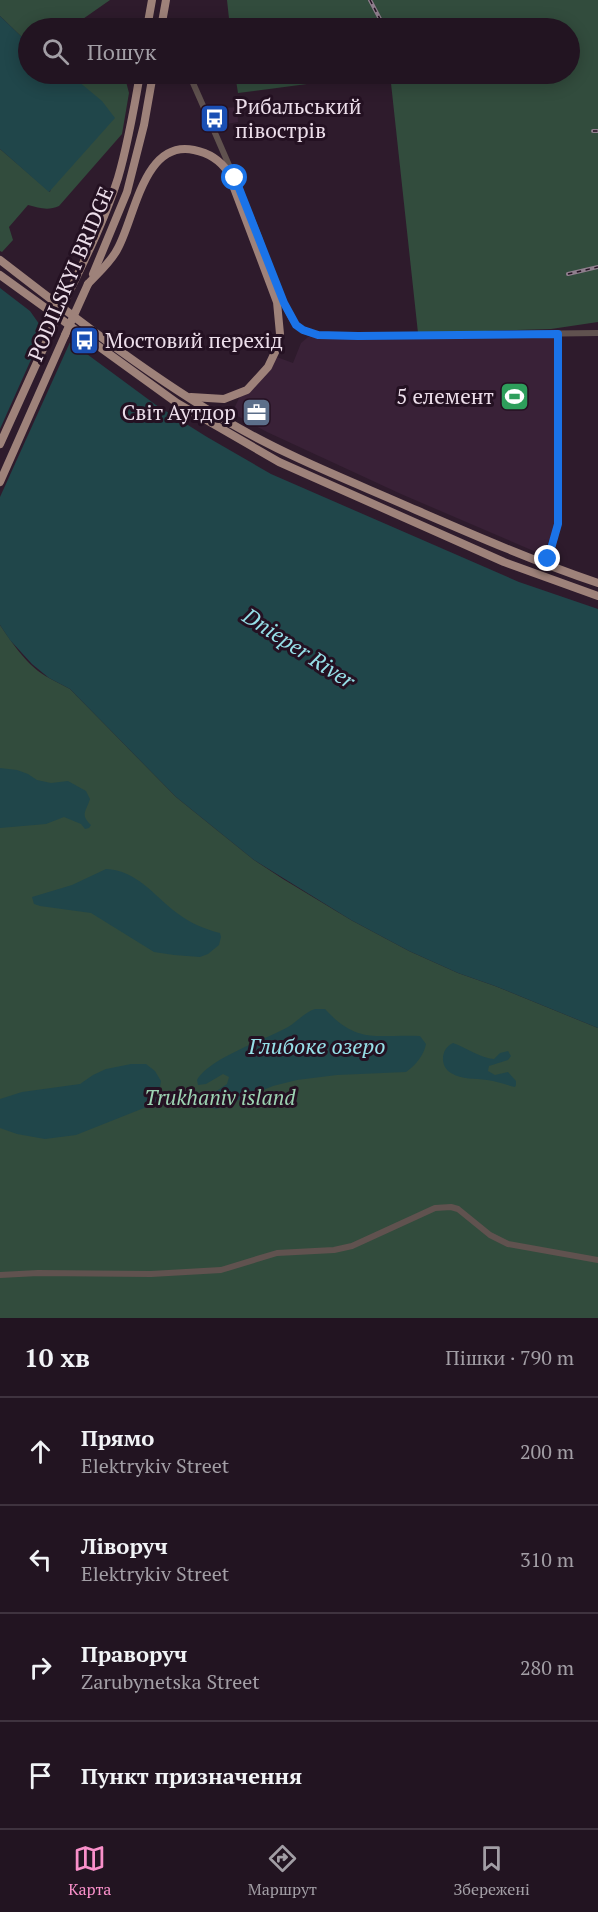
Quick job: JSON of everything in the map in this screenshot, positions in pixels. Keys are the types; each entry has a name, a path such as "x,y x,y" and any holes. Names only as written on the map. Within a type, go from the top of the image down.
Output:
{"main road":[{"path":"163,18 166,0"},
{"path":"148,18 151,1"},
{"name":"PODILSKYI BRIDGE","path":"0,444 111,196 128,141 138,84"},
{"name":"PODILSKYI BRIDGE","path":"0,482 127,192 144,125 151,84"},
{"path":"88,284 118,249 148,174 160,159 182,149 200,151 219,160 228,172 277,302 281,328 277,348 268,367 247,390 224,399 187,396"},
{"path":"0,260 126,354 187,396 263,442 294,458 482,540 598,583"},
{"path":"0,275 177,403 279,462 504,562 598,596"}],"street":[{"path":"193,84 235,178 284,303 296,325 303,330 318,335 598,333"},
{"path":"545,564 558,524 558,334"},
{"path":"0,1275 152,1274 221,1270 277,1252 334,1250 352,1246 435,1208 444,1207 458,1209 490,1235 508,1244 598,1260"}],"shaded area":[{"path":"237,107 238,122 215,126 210,113 212,109"},
{"path":"556,335 555,526 543,555 401,494 267,432 232,413 241,394 274,356 293,363 301,343 308,337 416,338"}],"green space":[{"path":"0,0 110,0 84,18 18,18 18,33 0,16"},
{"path":"227,0 598,0 598,322 551,329 418,333 391,84 580,84 580,18 229,18"},
{"path":"70,84 127,84 129,93 122,134 59,206 47,209 28,205 9,227 13,240 2,252 0,251 0,149 50,192"},
{"path":"237,84 307,84 238,93"},
{"name":"Trukhaniv island","path":"0,625 34,668 70,689 176,797 254,860 351,920 409,951 458,973 598,1028 598,1318 0,1318"}],"water":[{"path":"0,16 18,33 18,84 82,84 102,101 115,118 49,192 0,149"},
{"name":"Dnieper River","path":"0,288 30,311 42,328 76,346 156,405 271,474 519,582 598,609 598,1028 458,973 409,951 351,920 254,860 176,797 70,689 49,678 32,664 10,640 0,625"},
{"path":"0,768 17,770 37,780 51,783 68,781 86,791 90,799 85,815 91,825 85,829 81,824 64,817 46,824 0,828"},
{"path":"106,869 117,870 136,879 182,917 208,930 220,933 219,945 200,957 154,952 91,913 34,904 32,897 72,885"},
{"name":"Глибоке озеро","path":"315,1009 325,1009 348,1028 358,1033 379,1036 420,1036 426,1044 425,1048 419,1060 406,1072 337,1075 297,1080 273,1086 216,1109 208,1107 209,1096 227,1084 229,1077 223,1074 206,1084 198,1085 197,1080 203,1072 238,1050 288,1027"},
{"path":"453,1043 494,1059 500,1053 508,1051 511,1056 508,1060 489,1066 488,1071 495,1075 508,1072 516,1081 515,1087 464,1078 451,1073 443,1062 443,1057 446,1049"},
{"path":"131,1064 146,1064 155,1071 161,1081 158,1099 154,1104 76,1135 45,1139 0,1128 0,1099 22,1092 80,1084 106,1069"}],"pier":[{"path":"46,326 71,340 0,497 0,429"}],"railway":[{"path":"370,0 379,18"},
{"path":"593,131 598,131"},
{"path":"568,274 598,267"}],"place":[{"name":"Рибальський півострів","path":"214,119"},
{"name":"Мостовий перехід","path":"84,341"},
{"name":"5 елемент","path":"515,397"},
{"name":"Світ Аутдор","path":"257,413"}],"route":[{"path":"235,178 284,303 296,325 303,330 318,335 358,336 558,334 558,524 548,559"}]}
